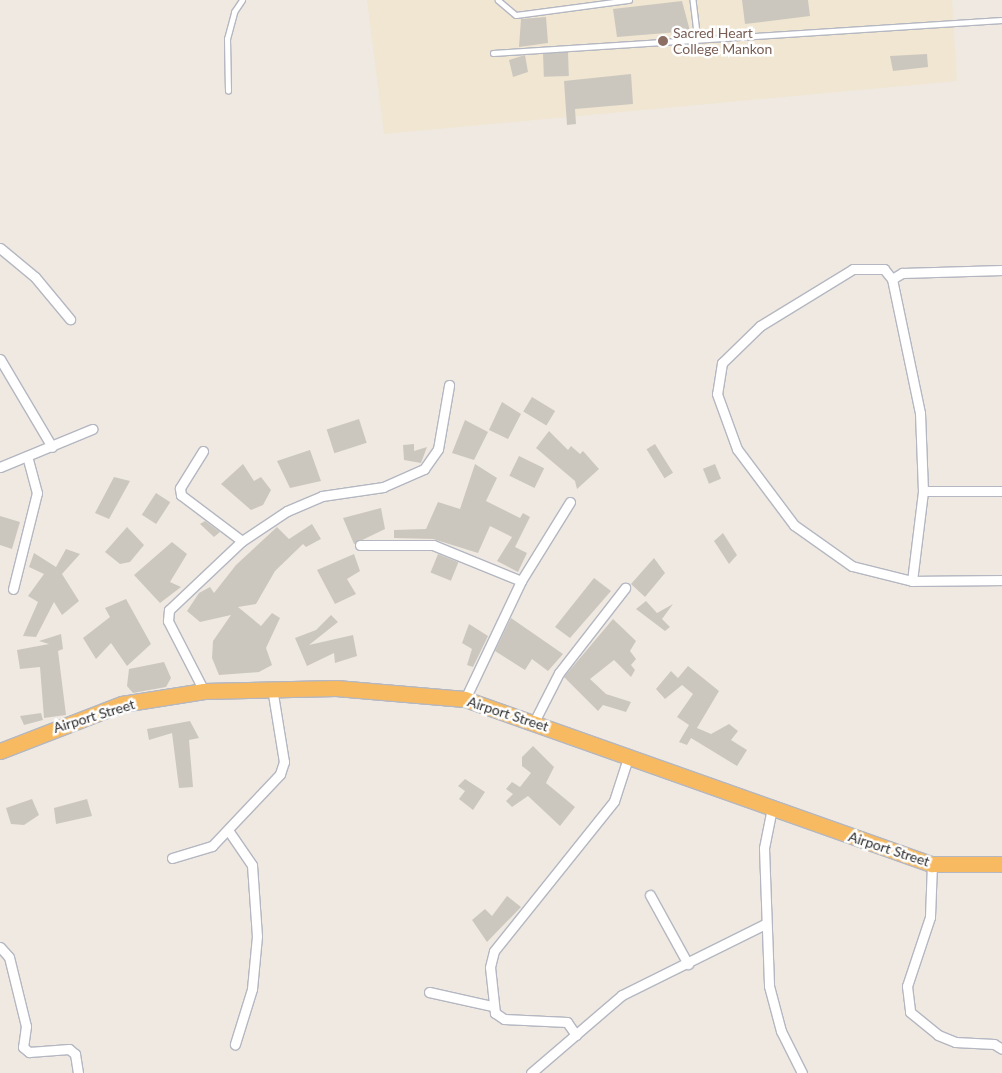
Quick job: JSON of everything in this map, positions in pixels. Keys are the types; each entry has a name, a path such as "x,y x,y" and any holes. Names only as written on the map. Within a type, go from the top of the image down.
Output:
{"highway":[{"name":"Airport Street","path":"0,751 122,704 204,691 272,688 465,699 932,864 1002,864"}],"street":[{"path":"0,248 35,277 70,319"},
{"path":"912,581 923,491 920,413 892,278 884,269 852,269 804,296 760,326 722,363 717,394 737,449 794,525 852,566 912,581 1002,580"},
{"path":"892,278 902,273 1002,270"},
{"path":"0,359 52,447"},
{"path":"204,691 167,616 242,541 287,511 322,496 383,487 424,469 438,449 449,385"},
{"path":"0,467 92,429"},
{"path":"203,451 180,488 181,495 242,541"},
{"path":"13,589 37,493 27,456"},
{"path":"923,491 1002,492"},
{"path":"465,699 521,581 570,502"},
{"path":"360,545 433,546 521,581"},
{"path":"534,722 559,673 625,588"},
{"path":"172,858 207,848 228,830 283,769 272,688"},
{"path":"492,1006 494,951 614,801 628,758"},
{"path":"772,808 764,848 765,924 769,986 781,1031 802,1073"},
{"path":"228,830 252,865 257,936 252,989 234,1044"},
{"path":"932,864 930,917 907,986 910,1012 938,1035 955,1042 994,1044 1002,1049"},
{"path":"650,895 688,964"},
{"path":"531,1073 622,995 688,964 765,924"},
{"path":"0,947 9,957 26,1026 23,1048 29,1052 72,1050 78,1073"},
{"path":"429,992 492,1006 504,1019 567,1022 576,1035"}],"lane":[{"path":"228,91 227,39 234,12 242,0"},
{"path":"498,0 516,16 629,0"},
{"path":"693,0 698,39"},
{"path":"493,53 1002,20"}],"shaded area":[{"name":"Sacred Heart College Mankon","path":"367,0 952,0 957,81 384,134"}],"building":[{"path":"742,0 808,0 810,16 745,24"},
{"path":"682,1 690,31 617,37 613,9"},
{"path":"546,17 548,43 519,47 521,19"},
{"path":"568,52 569,76 544,77 543,53"},
{"path":"927,54 928,67 893,71 890,56"},
{"path":"525,55 528,72 513,77 509,60"},
{"path":"631,74 633,104 575,109 576,124 567,125 564,81"},
{"path":"532,397 555,411 546,425 523,412"},
{"path":"502,402 521,414 508,439 489,430"},
{"path":"359,419 367,443 334,453 327,430"},
{"path":"465,420 488,432 474,460 452,453"},
{"path":"549,431 568,450 571,446 580,454 583,451 599,469 577,489 575,481 536,448"},
{"path":"414,444 414,451 427,447 421,463 404,460 403,445"},
{"path":"655,444 673,473 665,478 647,449"},
{"path":"310,450 321,481 290,488 277,461"},
{"path":"519,456 544,468 535,488 509,476"},
{"path":"243,464 254,481 261,477 271,490 263,505 251,510 221,484"},
{"path":"475,464 497,478 486,501 520,518 523,513 530,517 515,547 527,553 518,572 497,561 512,537 490,526 478,553 433,539 394,538 394,530 426,529 438,502 460,509"},
{"path":"715,464 721,479 709,484 703,469"},
{"path":"114,477 130,481 109,519 95,513"},
{"path":"156,493 170,502 156,524 142,515"},
{"path":"381,508 385,529 354,544 343,518"},
{"path":"0,516 20,522 12,549 0,545"},
{"path":"205,521 220,532 214,537 200,524"},
{"path":"312,524 321,539 306,547 303,544 275,571 256,604 238,607 261,626 272,613 280,618 266,648 272,665 259,672 219,675 212,658 213,641 231,615 200,622 187,611 199,593 210,587 214,593 236,565 277,527 289,539"},
{"path":"127,527 144,545 130,562 120,564 105,552"},
{"path":"723,533 737,555 729,564 714,541"},
{"path":"172,542 187,554 170,582 181,587 160,603 134,575"},
{"path":"66,549 80,554 62,574 79,601 62,615 54,602 36,637 23,636 38,602 28,596 44,574 29,567 34,553 56,567"},
{"path":"354,554 360,571 347,579 356,594 335,604 317,570"},
{"path":"438,554 458,562 451,581 431,573"},
{"path":"654,558 665,573 645,597 631,584"},
{"path":"594,578 611,591 570,638 555,627"},
{"path":"126,599 151,644 127,666 111,643 96,659 83,638 110,617 105,608"},
{"path":"646,601 657,613 673,604 662,619 670,627 665,631 636,609"},
{"path":"331,615 338,622 309,645 353,635 357,656 335,663 334,653 307,666 295,638 316,630"},
{"path":"511,618 563,654 548,671 532,659 525,670 495,651"},
{"path":"613,619 636,641 630,651 636,659 631,665 635,670 631,677 614,660 590,679 606,694 631,702 626,712 603,705 598,711 564,677"},
{"path":"469,624 488,636 473,667 467,665 472,649 462,643"},
{"path":"61,634 63,649 58,651 66,715 44,718 40,667 20,669 17,650 49,644 39,641"},
{"path":"164,662 171,678 166,687 133,693 127,686 129,669"},
{"path":"688,666 719,691 697,728 711,734 729,724 738,731 731,740 747,750 737,766 691,738 687,745 679,742 689,725 677,717 693,694 682,685 665,699 656,689 671,671 678,678"},
{"path":"41,713 43,720 24,725 20,716"},
{"path":"190,721 199,738 189,740 193,787 179,788 172,733 149,740 147,729"},
{"path":"533,746 554,767 546,783 575,807 560,826 528,796 512,807 506,801 513,794 506,789 512,782 520,787 531,773 522,766 522,757"},
{"path":"465,779 485,792 473,810 459,799 465,791 458,786"},
{"path":"32,799 39,815 24,825 11,824 6,808"},
{"path":"87,799 92,816 56,824 54,808"},
{"path":"507,896 521,907 487,942 472,920 485,909 492,916"}],"place":[{"name":"Sacred Heart College Mankon","path":"663,41"}]}
